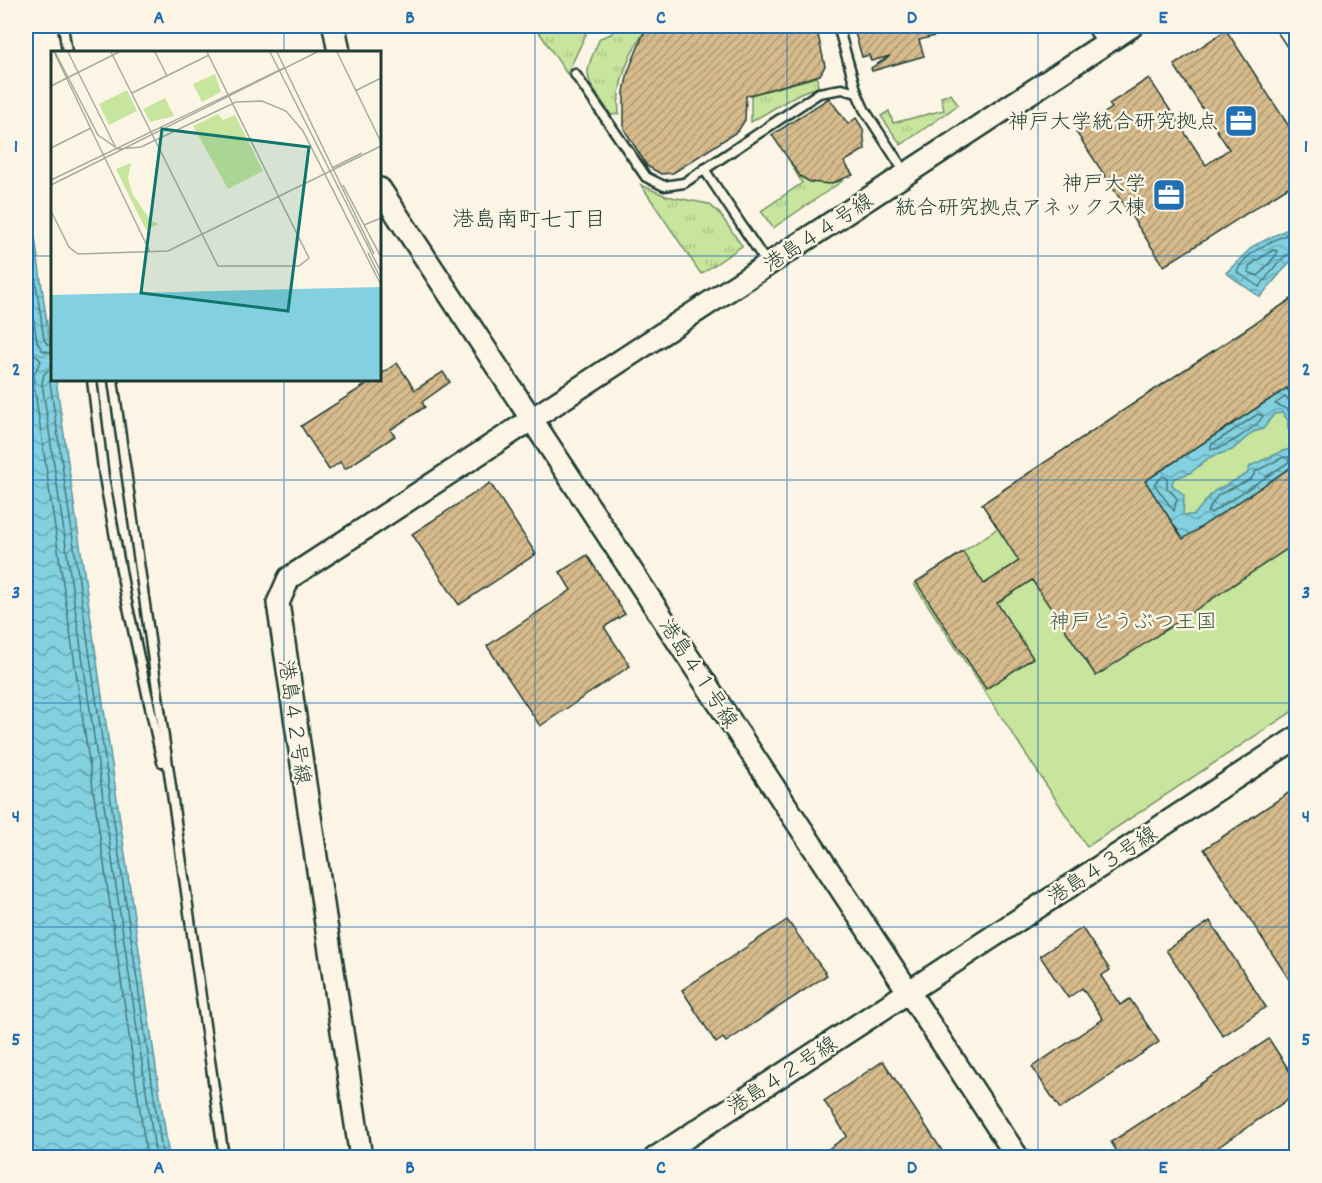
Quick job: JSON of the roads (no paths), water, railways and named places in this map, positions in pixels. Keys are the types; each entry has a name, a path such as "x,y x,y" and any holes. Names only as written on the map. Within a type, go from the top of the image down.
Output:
{"street":[{"path":"334,26 339,51"},
{"name":"港島４４号線","path":"532,417 769,265 1132,26"},
{"name":"港島４１号線","path":"381,190 1018,1158"},
{"name":"港島４２号線","path":"361,1158 278,603 289,578 296,572 532,417"},
{"name":"港島４３号線","path":"908,993 1296,738"},
{"name":"港島４２号線","path":"655,1158 908,993"}],"lane":[{"path":"63,26 66,51"},
{"path":"838,26 856,93 907,174"},
{"path":"1091,26 1103,45"},
{"path":"575,74 646,177 651,182 664,186 678,185 704,170 819,93 842,89 856,93"},
{"path":"704,170 769,265"},
{"path":"92,381 105,477 126,598 173,802"},
{"path":"113,381 224,1158"}],"water":[{"path":"26,174 51,351 51,381 56,381 169,1157 26,1157"},
{"path":"1296,225 1296,255 1260,297 1226,273 1253,246"},
{"path":"1287,388 1296,402 1296,433 1292,434 1288,429 1288,420 1282,413 1274,414 1263,429 1253,432 1232,450 1210,457 1190,473 1173,479 1172,485 1184,495 1183,515 1194,515 1214,491 1247,474 1250,466 1282,451 1296,448 1296,464 1183,539 1145,481"}],"tram line":[{"path":"1273,26 1296,60"}],"place":[{"name":"神戸大学統合研究拠点","path":"1241,121"},
{"name":"神戸大学 統合研究拠点アネックス棟","path":"1169,195"}],"district":[{"name":"港島南町七丁目","path":"529,218"}],"park label":[{"name":"神戸どうぶつ王国","path":"1133,621"}]}
